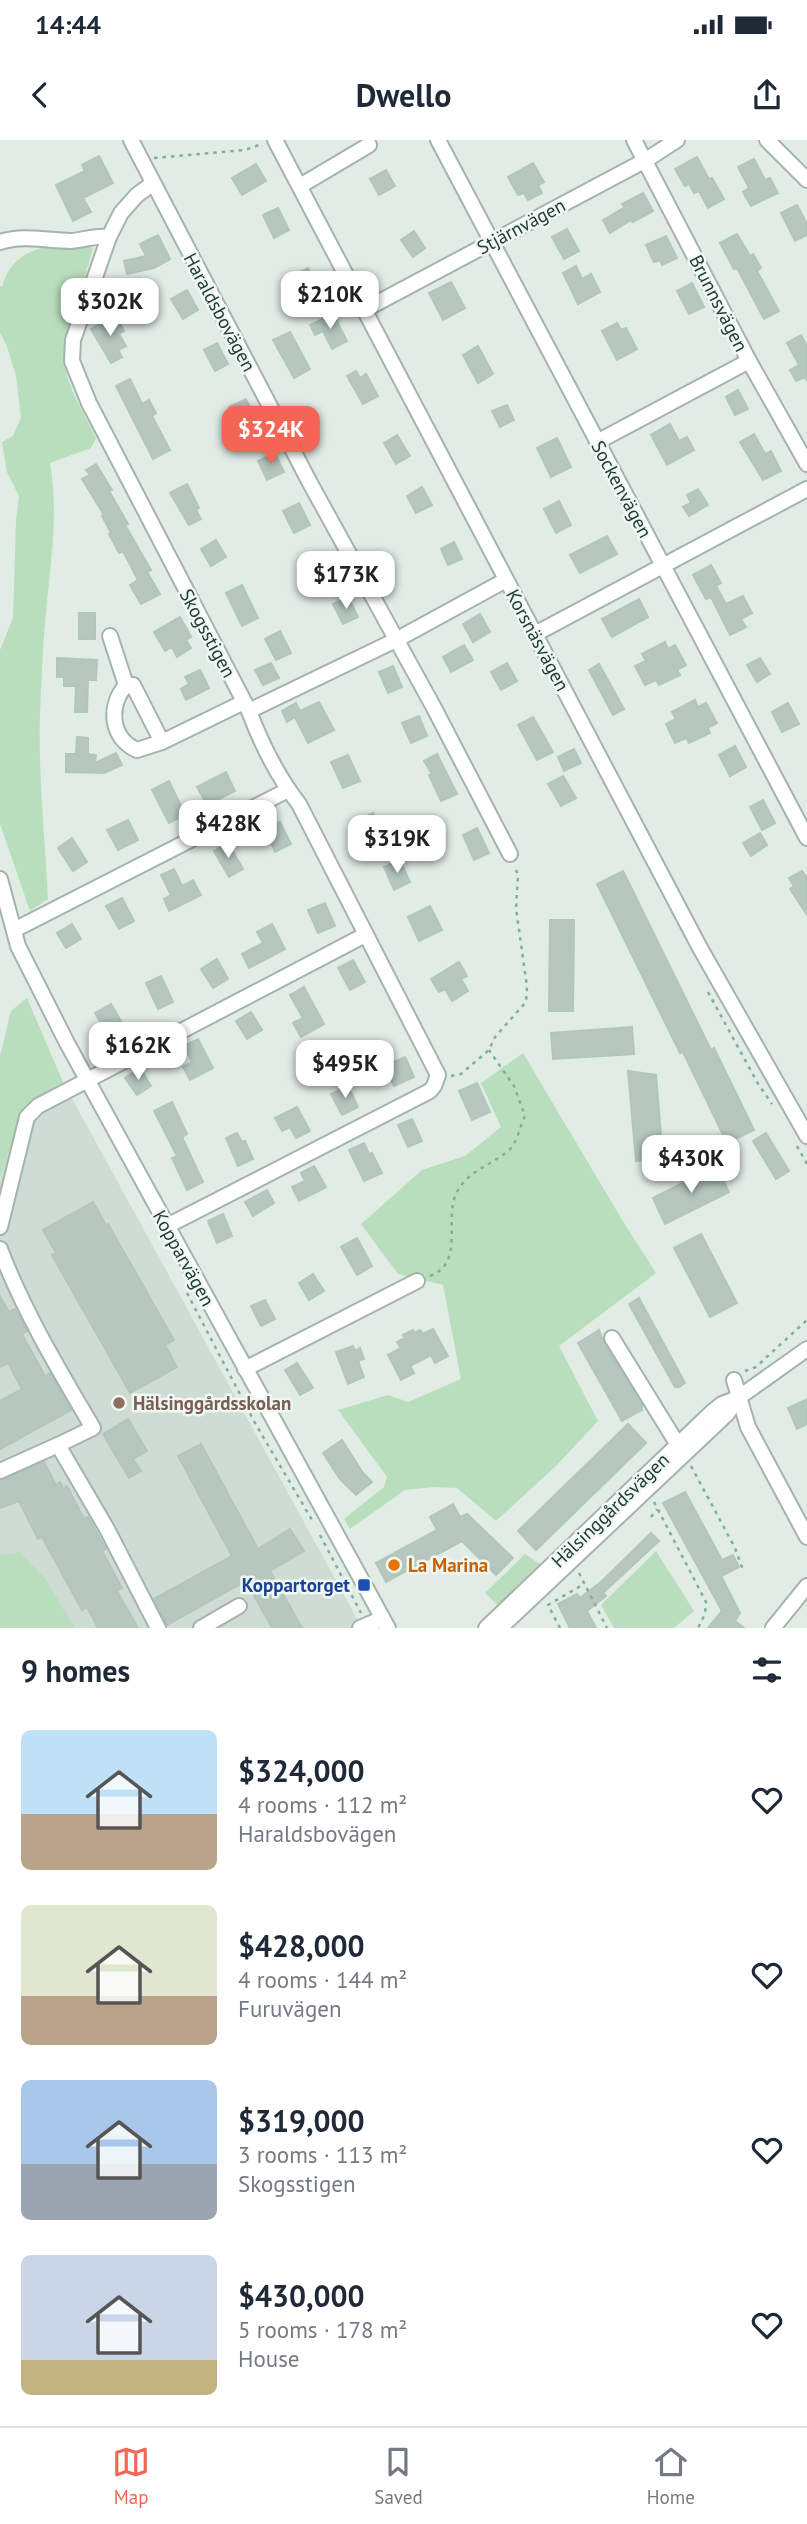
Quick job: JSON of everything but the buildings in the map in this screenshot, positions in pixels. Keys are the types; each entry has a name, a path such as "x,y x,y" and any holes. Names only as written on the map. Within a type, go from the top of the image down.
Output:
{"street":[{"name":"Haraldsbovägen","path":"131,140 510,854"},
{"name":"Korsnäsvägen","path":"275,140 700,948 807,1136"},
{"name":"Sockenvägen","path":"438,140 807,838"},
{"name":"Brunnsvägen","path":"634,140 749,361 807,464"},
{"name":"Stjärnvägen","path":"364,310 646,160 677,140"},
{"path":"767,140 807,180"},
{"path":"300,186 369,145"},
{"name":"Skogsstigen","path":"152,184 127,205 109,237 73,340 71,353 75,372 119,463 288,790 299,804 438,1074 437,1080"},
{"path":"0,242 28,237 71,240 99,235 109,237"},
{"path":"597,442 749,361"},
{"path":"535,634 807,489"},
{"path":"126,685 121,691 116,711 116,729 121,740 140,750 247,707 396,640 506,580"},
{"path":"110,636 126,685"},
{"path":"126,685 133,685 162,742"},
{"path":"16,929 288,790"},
{"name":"Kopparvägen","path":"0,879 16,929 18,946 86,1080 245,1369 374,1625"},
{"path":"0,1227 27,1117 38,1106 365,935"},
{"path":"167,1226 430,1091 437,1080"},
{"path":"0,1249 35,1326 93,1428 0,1471"},
{"path":"245,1369 417,1281"},
{"path":"612,1338 682,1451"},
{"name":"Hälsinggårdsvägen","path":"486,1628 682,1451 722,1404 738,1398 807,1349"},
{"path":"734,1380 748,1427 807,1537"},
{"name":"Hälsinggårdsvägen","path":"500,1628 727,1414 738,1398"},
{"path":"58,1445 107,1529 158,1628"},
{"path":"773,1628 803,1591"},
{"path":"201,1628 239,1606"}],"path":[{"path":"141,159 245,150 269,141"},
{"path":"437,1080 461,1073 489,1050 495,1037 526,1002 527,987 516,908 518,875 510,854"},
{"path":"417,1281 442,1270 451,1252 455,1196 468,1177 511,1148 524,1116 514,1086 489,1050"},
{"path":"187,1292 256,1423 374,1625"},
{"path":"734,1380 746,1370 756,1367 807,1320"},
{"path":"682,1451 722,1524 743,1570"},
{"path":"653,1501 706,1602 705,1614 698,1628"},
{"path":"651,1517 657,1509"},
{"path":"578,1570 607,1628"},
{"path":"560,1628 548,1605 584,1584"}],"shaded area":[{"name":"Hälsinggårdsskolan","path":"63,1082 362,1628 0,1628 0,1178 25,1106"}],"green space":[{"path":"62,244 81,244 93,248 64,352 67,376 74,395 96,438 91,448 50,463 54,497 53,532 40,713 48,899 30,911 0,824 0,650 13,618 19,496 7,472 2,442 13,436 21,418 16,376 0,333 0,286 2,287 11,268 24,255"},
{"path":"27,998 63,1082 25,1106 0,1178 0,1056 11,1011"},
{"path":"523,1053 656,1273 559,1346 598,1421 557,1465 496,1521 457,1488 434,1487 405,1490 350,1529 344,1519 384,1487 387,1477 338,1410 388,1395 408,1402 461,1379 443,1285 398,1274 361,1224 422,1170 465,1156 501,1127 481,1083"},
{"path":"656,1551 694,1611 674,1628 614,1628 601,1605"},
{"path":"19,1552 44,1577 75,1628 0,1628 0,1555"},
{"path":"525,1554 540,1564 499,1606 485,1593"}],"place":[{"name":"Hälsinggårdsskolan","path":"119,1403"},
{"name":"La Marina","path":"394,1565"},
{"name":"Koppartorget","path":"364,1585"}]}
